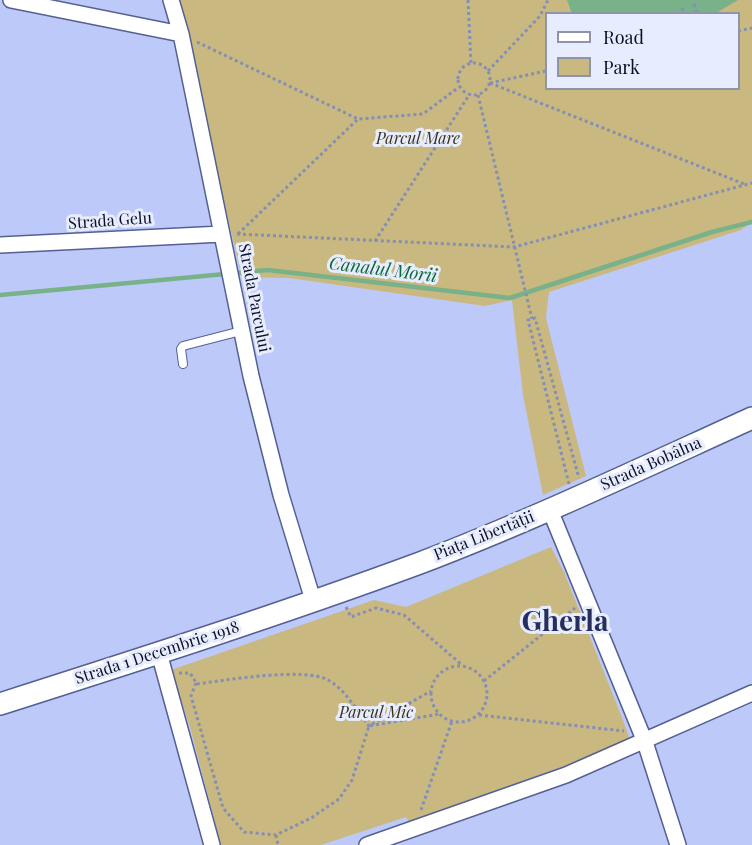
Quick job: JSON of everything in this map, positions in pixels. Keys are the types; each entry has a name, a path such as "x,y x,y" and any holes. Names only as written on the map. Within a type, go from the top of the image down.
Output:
{"main road":[{"name":"Strada Bobâlna","path":"550,510 752,418"},
{"name":"Piața Libertății","path":"313,600 422,562 550,510"},
{"name":"Strada 1 Decembrie 1918","path":"0,704 313,600"}],"street":[{"path":"11,0 181,34"},
{"name":"Strada Parcului","path":"171,0 230,234 225,250 241,331 281,495 313,600"},
{"name":"Strada Gelu","path":"0,245 230,234"},
{"name":"Piața Libertății","path":"550,510 643,737 678,845"},
{"path":"159,653 212,845"},
{"path":"368,845 410,835 566,775 643,737 752,693"}],"lane":[{"path":"183,364 183,345 241,331"}],"path":[{"path":"468,0 471,63"},
{"path":"488,71 540,16 548,0"},
{"path":"694,4 696,12"},
{"path":"682,8 683,12"},
{"path":"181,34 358,119 423,114 459,87"},
{"path":"471,63 481,64 488,71 490,83 485,91 478,95 469,95 459,87 459,72 471,63"},
{"path":"490,83 545,71"},
{"path":"490,83 746,185"},
{"path":"375,241 469,95"},
{"path":"478,95 531,319 528,320 578,497"},
{"path":"230,234 358,119"},
{"path":"230,234 514,247 752,183"},
{"path":"531,319 535,318 578,497"},
{"path":"340,592 351,617 376,608 404,615 463,666 476,671 484,681 487,699 478,715 470,720 452,721 439,714 434,707 430,691 433,682 445,669 463,666"},
{"path":"484,681 585,599"},
{"path":"165,674 190,673 196,683"},
{"path":"196,683 256,676 315,676 328,680 339,690 369,726"},
{"path":"196,683 191,696 223,808 244,832 276,835 311,818 339,799 352,780 369,726 430,691"},
{"path":"369,726 439,714"},
{"path":"478,715 643,737"},
{"path":"410,835 452,721"},
{"path":"276,835 278,845"}],"green space":[{"name":"Parcul Mare","path":"175,0 752,0 752,222 741,230 549,292 546,318 586,476 543,495 523,395 512,300 485,306 289,278 242,277"},
{"name":"Parcul Mic","path":"551,547 564,572 623,720 629,737 623,745 409,822 406,817 321,845 221,845 190,727 171,670 374,600 406,607"}],"shaded area":[{"path":"567,0 738,0 718,12 571,12"}],"waterway":[{"name":"Canalul Morii","path":"0,295 268,270 510,298 712,232 752,222"}],"district":[{"name":"Gherla","path":"565,622"}]}
